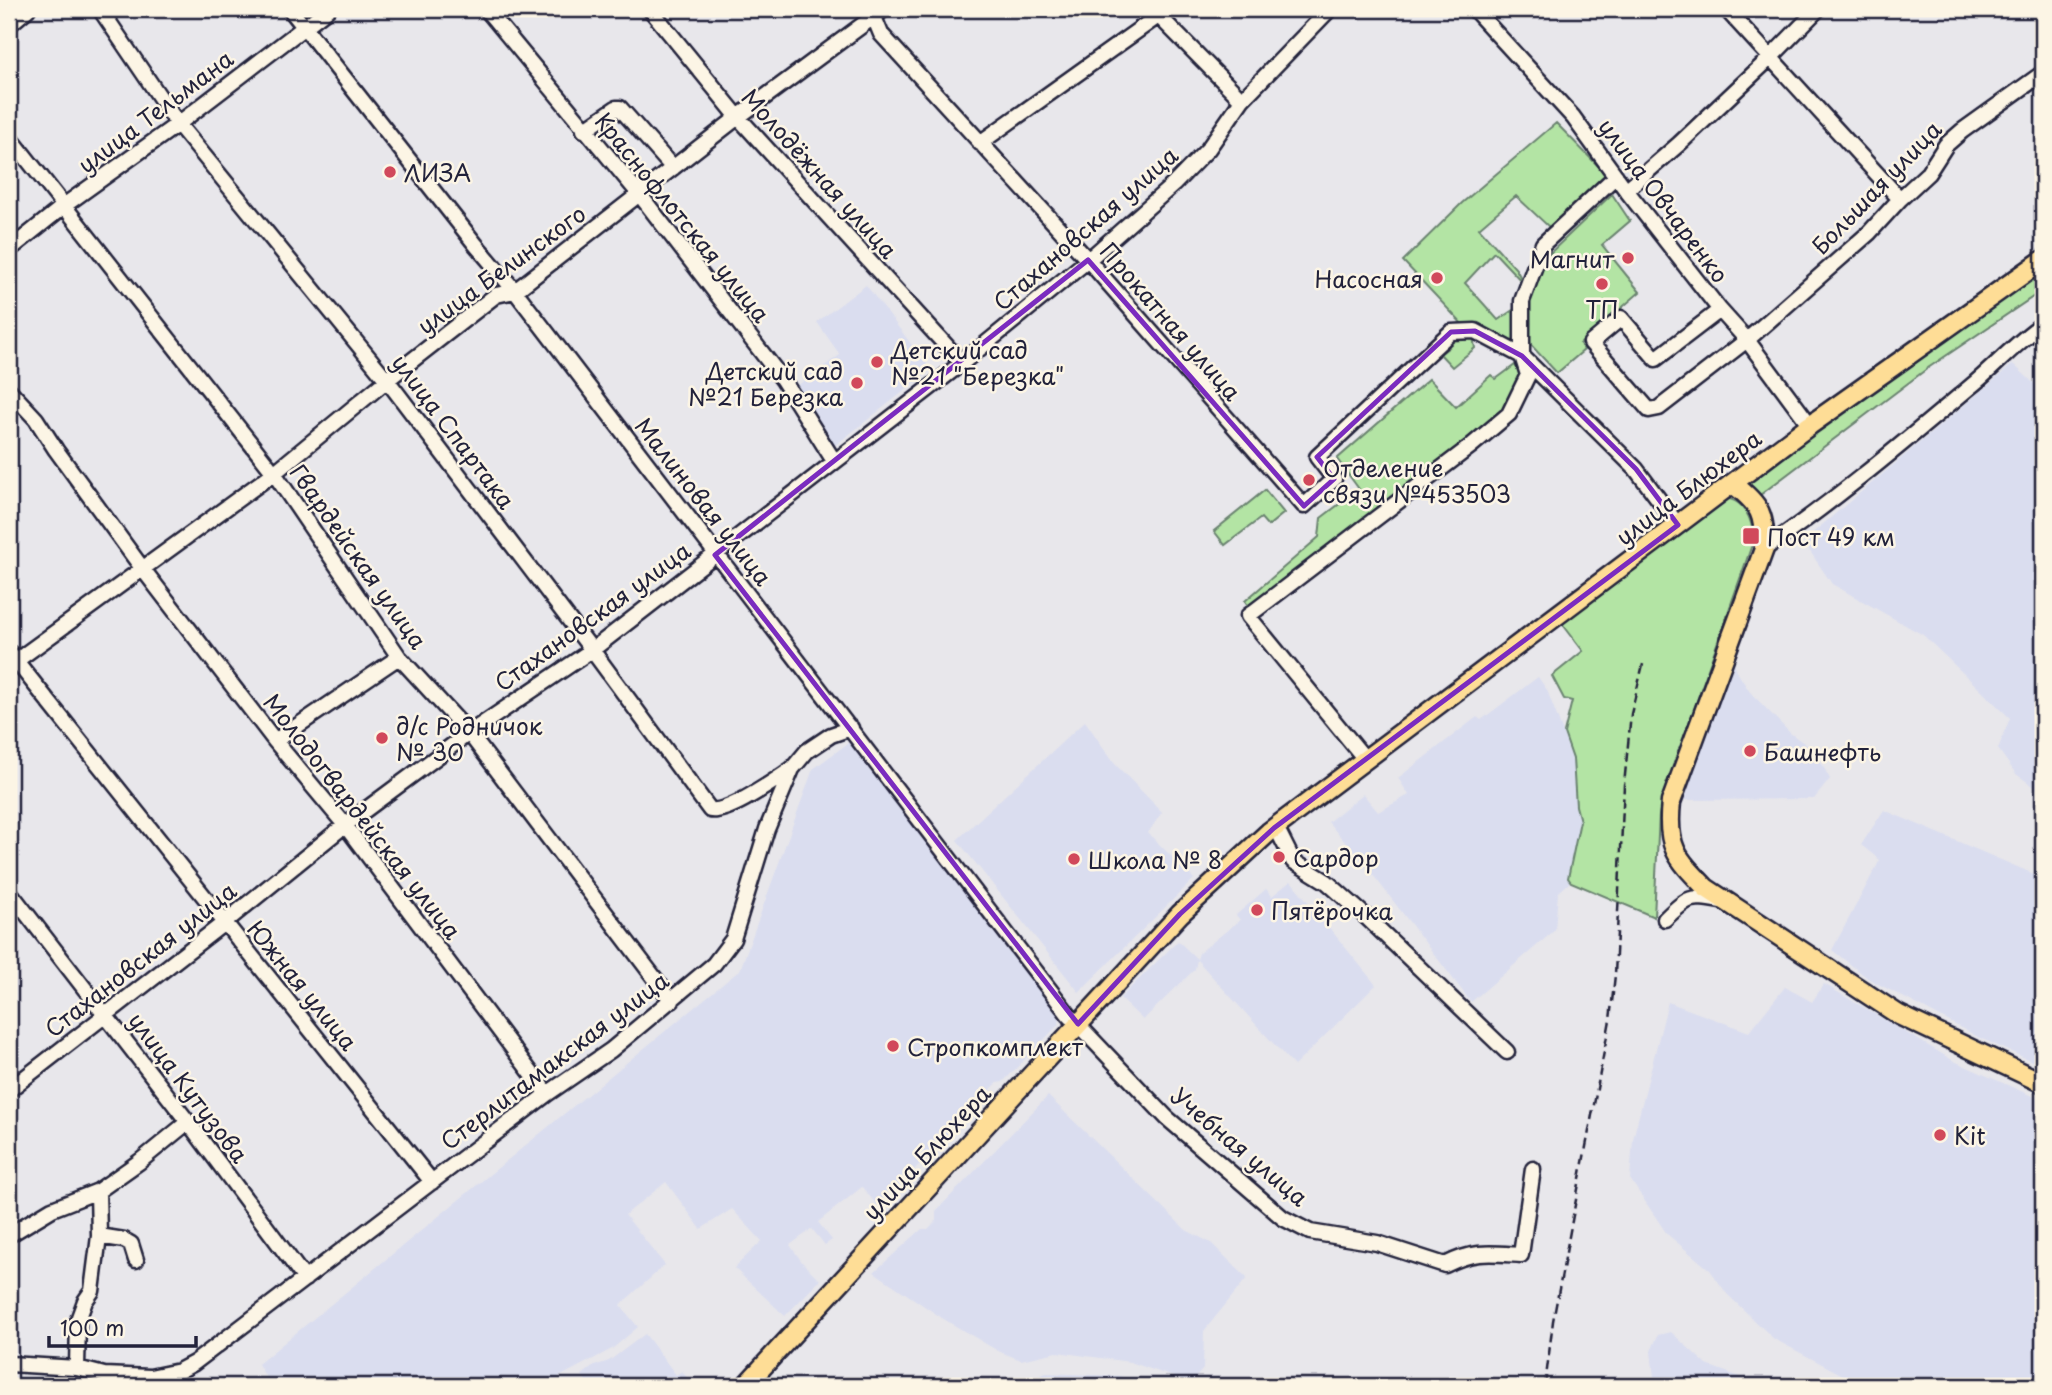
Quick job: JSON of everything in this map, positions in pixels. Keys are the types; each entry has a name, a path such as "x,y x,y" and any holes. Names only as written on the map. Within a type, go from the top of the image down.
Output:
{"main road":[{"name":"улица Блюхера","path":"744,1386 1180,914 1274,828 1810,425 2043,260"},
{"path":"1733,484 1748,495 1760,511 1764,523 1764,549 1675,789 1670,837 1680,862 1706,888 1899,1015 2043,1083"}],"street":[{"path":"9,25 28,9"},
{"name":"улица Спартака","path":"100,9 178,124 387,380 710,810 716,811 732,805 792,769"},
{"name":"Малиновая улица","path":"290,9 476,246 515,291 1077,1024"},
{"name":"улица Тельмана","path":"9,250 65,205 178,124 328,9"},
{"name":"Краснофлотская улица","path":"486,9 640,195 783,380 834,461"},
{"name":"Молодёжная улица","path":"650,9 738,117 962,363"},
{"name":"Стахановская улица","path":"9,1090 345,825 469,733 592,650 962,363 1088,260 1174,184 1208,149 1242,100 1330,9"},
{"name":"улица Овчаренко","path":"1474,9 1573,117 1626,190 1720,310 1747,340 1810,425"},
{"path":"1726,9 1900,199"},
{"path":"1626,190 1679,144 1818,9"},
{"name":"улица Белинского","path":"11,659 274,473 496,295 515,291 875,12"},
{"name":"Прокатная улица","path":"875,12 881,34 1088,260 1304,506 1334,479 1317,457 1451,332 1475,331 1522,356"},
{"path":"980,143 1155,12 1242,100"},
{"name":"Большая улица","path":"1720,310 1657,359 1621,318 1591,343 1649,410 1658,408 1747,340 1869,233 1928,173 1946,145 1962,131 2043,73"},
{"path":"584,130 620,108 673,168"},
{"name":"Гвардейская улица","path":"9,136 274,473 399,657 469,733 672,1001"},
{"path":"1365,759 1248,616 1509,414 1528,375 1522,356 1522,301 1543,244 1616,176"},
{"path":"1764,549 1798,526 1912,435 1992,369 2029,333 2043,324"},
{"path":"1522,356 1636,469 1678,525"},
{"name":"Молодогвардейская улица","path":"9,390 36,419 142,568 275,741 345,825 547,1094"},
{"path":"275,741 399,657"},
{"name":"Южная улица","path":"11,659 432,1182"},
{"name":"Стерлитамакская улица","path":"9,1364 77,1368 104,1375 150,1377 179,1371 194,1363 547,1094 611,1050 714,964 733,939 766,829 792,769 807,751 831,735 851,728"},
{"path":"1274,828 1293,861 1327,882 1353,905 1507,1052"},
{"name":"улица Кутузова","path":"9,891 188,1122 305,1279"},
{"path":"1665,919 1682,903 1694,897 1728,903"},
{"name":"Учебная улица","path":"1077,1024 1167,1118 1283,1218 1310,1232 1377,1243 1445,1265 1463,1256 1481,1252 1521,1255 1533,1169"},
{"path":"9,1235 52,1209 98,1191 188,1122"},
{"path":"77,1368 78,1320 92,1291 99,1236 98,1191"},
{"path":"99,1236 124,1240 131,1244 135,1261"}],"highlighted area":[{"path":"1088,260 1304,506 1334,479 1317,457 1451,332 1475,331 1522,356 1636,469 1678,525 1274,828 1180,914 1078,1024 715,555"}],"shaded area":[{"name":"Детский сад №21 \"Березка\"","path":"866,285 931,370 833,447 791,390 840,355 817,322"},
{"path":"2013,364 2043,392 2043,793 2016,774 1998,749 2010,718 1923,635 1832,584 1803,541"},
{"path":"1732,653 1737,672 1750,692 1790,733 1815,751 1830,779 1814,799 1682,800"},
{"path":"1538,677 1547,690 1573,759 1576,806 1580,821 1568,878 1571,881 1558,893 1555,930 1471,1002 1377,880 1328,822 1363,794 1378,812 1409,795 1398,778 1477,717 1481,720"},
{"name":"Школа № 8","path":"1085,721 1114,763 1162,812 1148,833 1194,879 1079,992 957,840"},
{"path":"851,741 1061,1012 1059,1024 877,1205 862,1187 818,1222 832,1240 825,1245 812,1229 790,1245 820,1280 785,1316 734,1268 762,1241 732,1209 701,1229 666,1182 625,1215 665,1265 620,1305 638,1327 612,1349 542,1386 271,1386 258,1364 740,970 813,769"},
{"path":"1884,810 2043,878 2043,1066 1980,1038 1869,979 1832,950 1880,860 1861,845"},
{"path":"1291,881 1376,985 1294,1066 1197,960 1195,969 1143,1020 1120,998 1178,941 1197,959 1199,953 1240,920 1236,915 1266,889 1272,896"},
{"path":"1824,984 1954,1061 2043,1101 2043,1386 1864,1386 1774,1339 1727,1294 1710,1270 1667,1234 1630,1179 1633,1139 1668,1002 1749,1032 1785,987 1812,1002"},
{"path":"1048,1096 1186,1230 1211,1243 1247,1278 1204,1331 1203,1369 1191,1383 1130,1362 1057,1352 1021,1360 998,1351 942,1318 874,1272 922,1229 928,1229 936,1221 936,1211"},
{"path":"1671,1332 1707,1365 1740,1377 1751,1386 1655,1386 1651,1351 1658,1335"},
{"path":"645,1334 676,1375 682,1371 693,1386 579,1386 586,1381 582,1375 594,1366 609,1361"},
{"path":"1046,1373 1119,1376 1153,1386 1015,1386"}],"green space":[{"path":"1556,123 1607,175 1550,228 1516,196 1479,228 1516,269 1524,284 1494,252 1465,283 1498,320 1519,306 1518,343 1514,346 1464,326 1403,261 1462,203"},
{"path":"1612,194 1630,221 1602,245 1640,292 1580,344 1584,350 1557,373 1531,345 1526,333 1528,300 1549,254"},
{"path":"2043,267 2043,290 1928,368 1756,498 1751,491 1750,481 1768,464"},
{"path":"1473,337 1475,348 1452,367 1440,354 1449,347 1445,342 1449,338"},
{"path":"1515,365 1523,378 1505,414 1251,610 1245,601 1319,537 1321,518 1359,489 1337,459 1429,379 1456,407 1491,375 1496,379"},
{"path":"1265,490 1284,513 1268,526 1261,518 1225,545 1214,531"},
{"path":"1723,498 1731,499 1742,506 1754,539 1663,797 1659,815 1654,917 1571,882 1568,878 1580,821 1576,806 1573,759 1564,733 1572,701 1564,699 1552,676 1583,651 1561,622"}],"railway":[{"path":"1545,1386 1553,1321 1610,1020 1615,975 1624,785 1631,714 1644,660"}],"place":[{"name":"ЛИЗА","path":"390,172"},
{"name":"Магнит","path":"1628,258"},
{"name":"Насосная","path":"1437,278"},
{"name":"ТП","path":"1602,284"},
{"name":"Детский сад №21 \"Березка\"","path":"877,362"},
{"name":"Детский сад №21 Березка","path":"857,383"},
{"name":"Отделение связи №453503","path":"1309,480"},
{"name":"Пост 49 км","path":"1751,536"},
{"name":"д/с Родничок № 30","path":"382,738"},
{"name":"Башнефть","path":"1750,751"},
{"name":"Сардор","path":"1279,857"},
{"name":"Школа № 8","path":"1074,859"},
{"name":"Пятёрочка","path":"1257,910"},
{"name":"Стропкомплект","path":"893,1046"},
{"name":"Kit","path":"1940,1135"}]}
